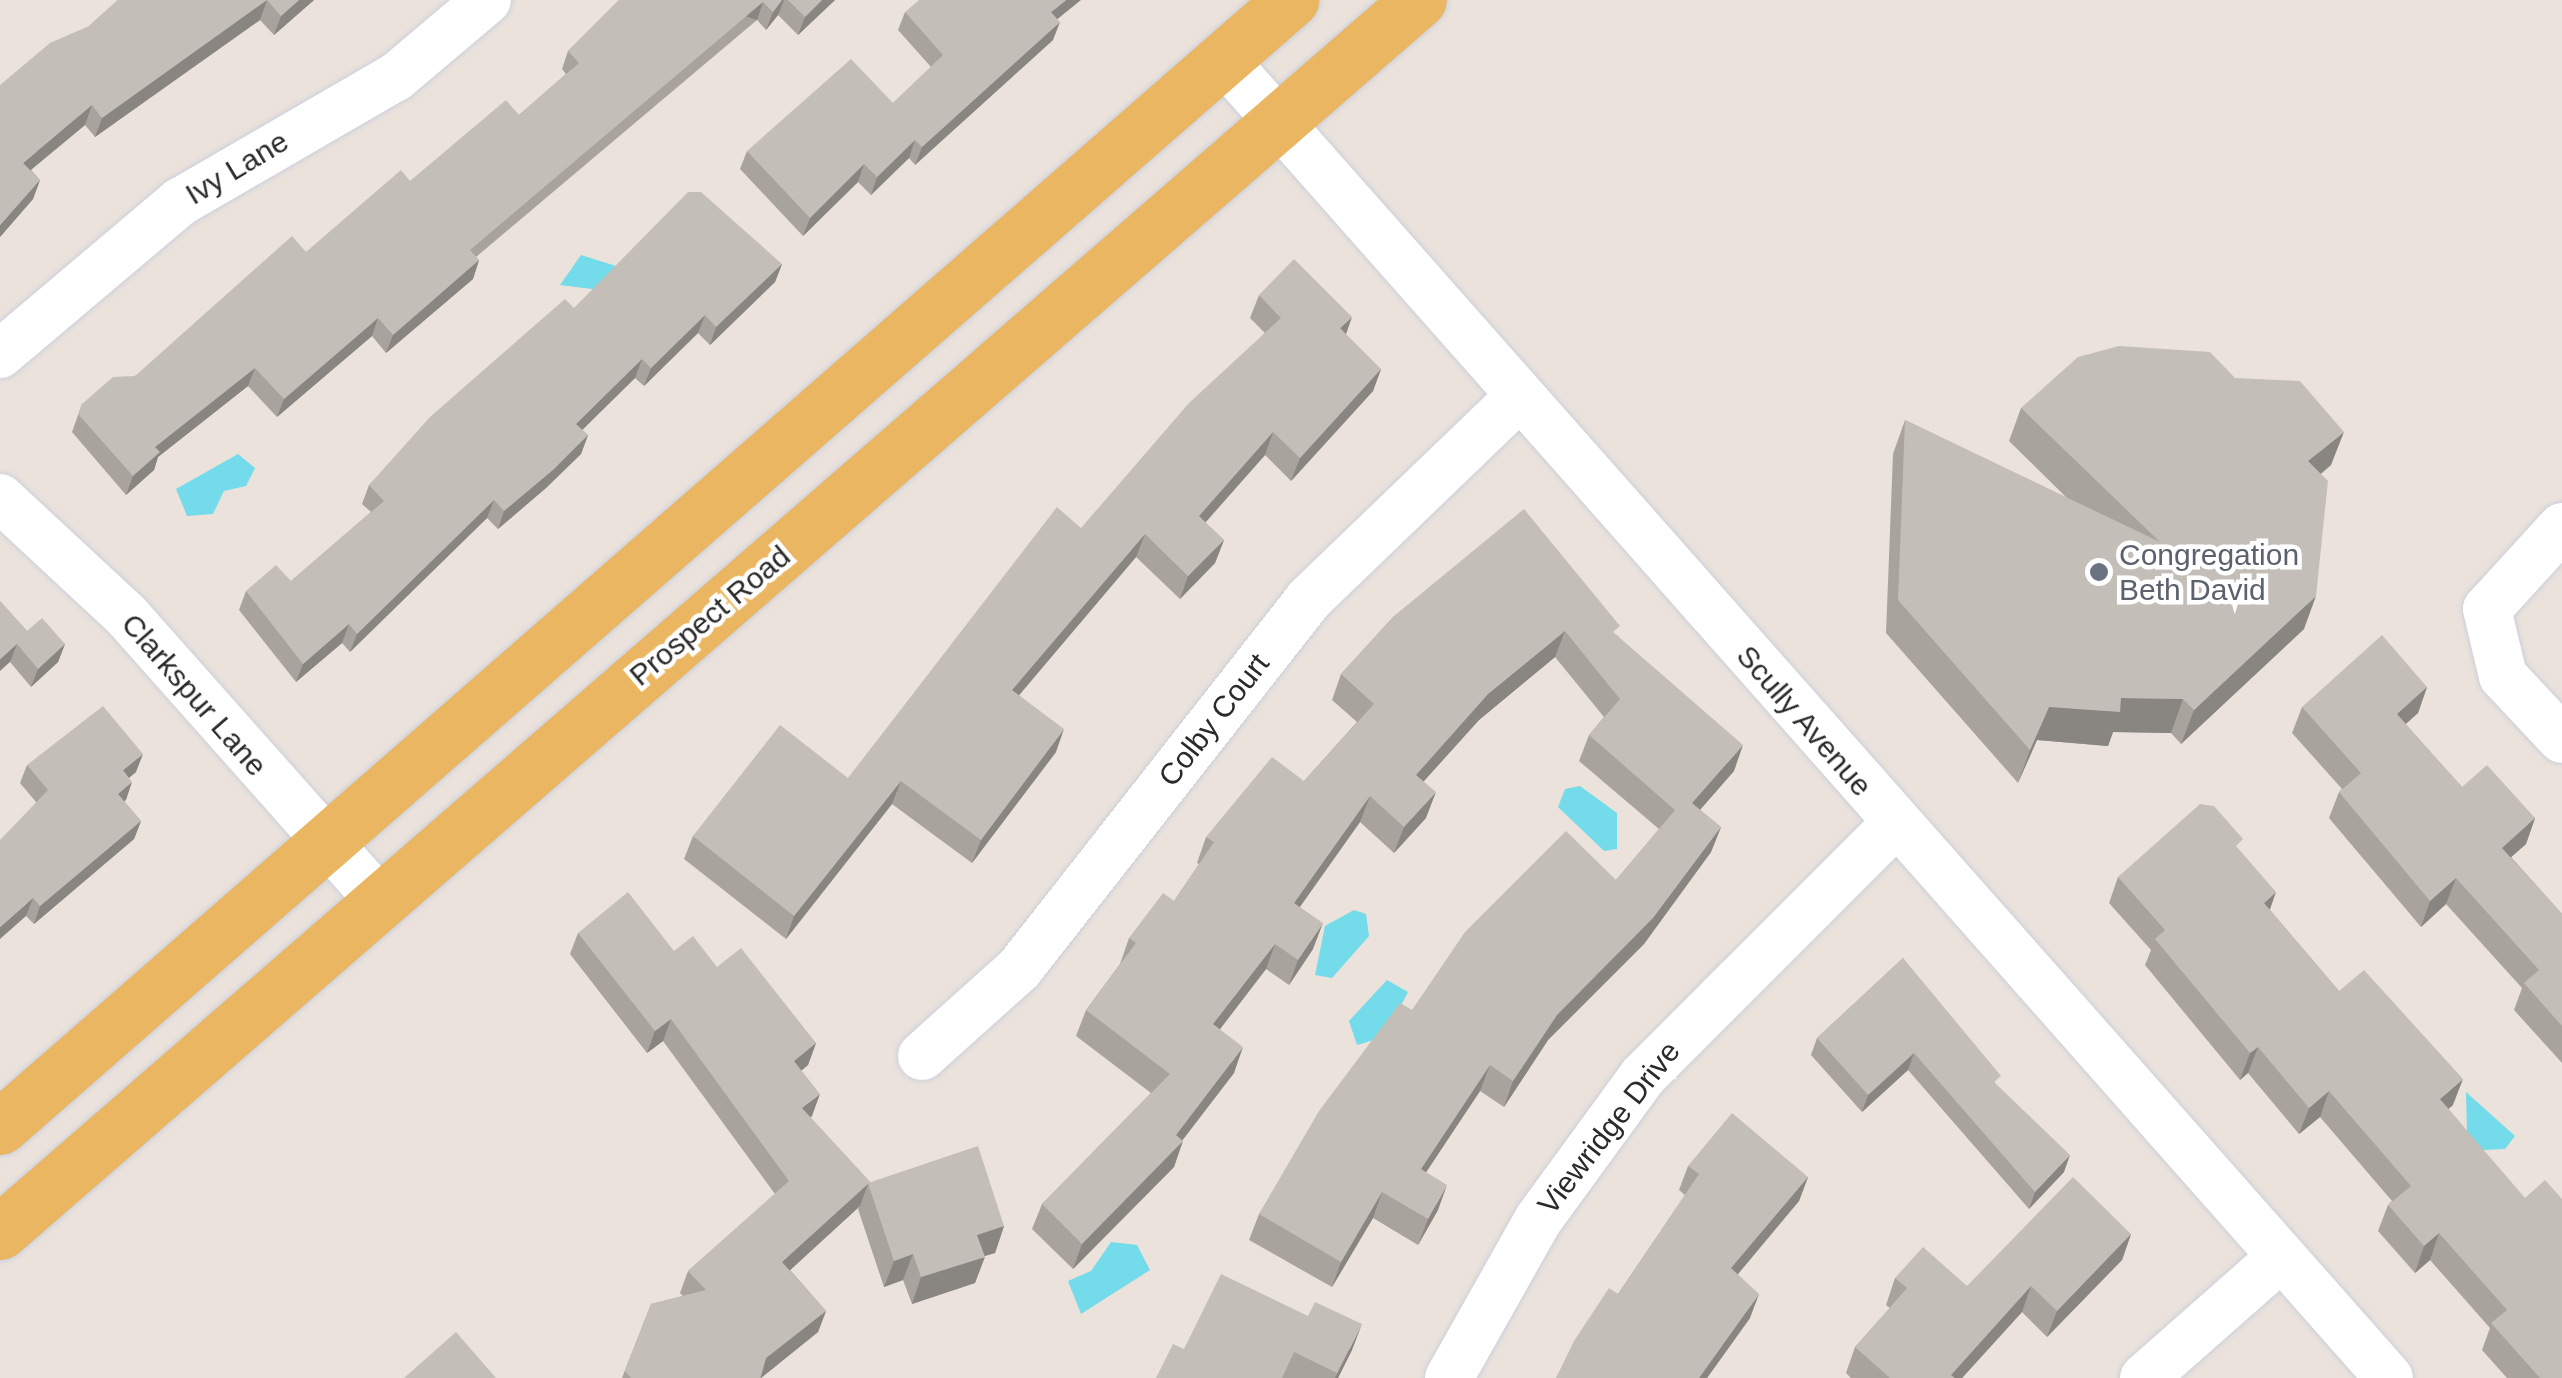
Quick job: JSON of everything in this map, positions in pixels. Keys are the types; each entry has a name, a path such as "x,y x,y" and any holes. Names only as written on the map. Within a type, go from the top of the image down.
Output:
{"main road":[{"path":"0,1127 323,840 1291,0"},
{"name":"Prospect Road","path":"0,1232 1419,0"}],"street":[{"name":"Ivy Lane","path":"0,354 180,202 396,78 486,0"},
{"name":"Scully Avenue","path":"1223,59 1894,825 2389,1378"},
{"name":"Colby Court","path":"922,1056 1019,969 1308,600 1520,396"},
{"name":"Clarkspur Lane","path":"0,498 126,615 379,900"},
{"path":"2562,527 2487,608 2503,676 2562,739"},
{"name":"Viewridge Drive","path":"1450,1378 1538,1220 1643,1076 1894,825"},
{"path":"2144,1378 2280,1258"}],"water":[{"path":"581,255 616,266 600,290 560,285"},
{"path":"238,454 255,468 246,486 224,491 213,514 187,516 176,489"},
{"path":"1580,786 1617,813 1617,849 1604,851 1558,807 1565,789"},
{"path":"1354,910 1366,914 1369,936 1332,978 1315,975 1325,926"},
{"path":"1387,980 1408,992 1384,1037 1357,1045 1349,1021"},
{"path":"2466,1092 2515,1136 2505,1149 2483,1150 2467,1134"},
{"path":"1111,1242 1137,1245 1150,1270 1081,1314 1068,1281 1091,1271"}],"building":[{"path":"118,0 267,0 102,118 92,105 23,163 40,180 0,225 0,85 50,43 89,26"},
{"path":"267,0 299,0 281,16"},
{"path":"619,0 782,0 773,12 763,2 470,250 479,260 393,335 378,318 284,399 255,368 155,447 160,452 133,476 78,414 82,404 113,377 135,376 292,236 306,252 401,170 410,181 506,100 519,115 579,63 568,51"},
{"path":"788,0 822,0 805,17"},
{"path":"919,0 1066,0 1051,12 1060,22 922,147 915,140 877,177 864,164 810,218 747,151 851,59 893,103 943,55 905,12"},
{"path":"688,192 701,192 782,264 716,327 705,315 651,368 642,359 576,424 588,435 553,470 504,511 494,500 357,634 349,624 303,664 246,591 276,565 291,581 384,501 369,485 430,417 565,299 574,308"},
{"path":"1294,259 1352,317 1340,328 1381,369 1300,458 1273,432 1199,516 1224,540 1188,576 1145,534 1012,690 1064,729 981,840 901,781 794,916 693,836 780,725 848,778 1057,507 1081,528 1189,403 1281,318 1259,295"},
{"name":"Congregation Beth David","path":"2119,346 2210,352 2235,378 2300,381 2344,432 2308,461 2328,481 2316,596 2194,710 2183,699 2121,698 2120,712 2049,707 2030,750 1898,600 1905,420 2160,542 2021,408 2078,357"},
{"path":"1524,509 1620,626 1613,632 1743,745 1692,803 1721,827 1653,918 1557,1015 1513,1081 1490,1065 1421,1169 1447,1185 1428,1219 1382,1192 1341,1262 1259,1214 1319,1111 1400,1003 1412,1010 1465,932 1566,831 1616,880 1675,810 1589,735 1620,699 1565,631 1488,694 1416,775 1436,792 1404,827 1370,796 1294,903 1323,923 1298,960 1275,944 1213,1024 1243,1047 1176,1135 1183,1141 1082,1244 1042,1204 1170,1074 1086,1010 1136,943 1129,938 1163,893 1174,901 1214,842 1206,837 1272,757 1304,781 1374,704 1341,674 1394,616"},
{"path":"0,601 27,631 42,618 65,644 38,669 17,644 0,659"},
{"path":"2382,635 2427,687 2397,714 2462,787 2487,765 2535,818 2502,848 2562,914 2562,1026 2524,983 2539,970 2456,878 2430,901 2339,792 2361,773 2302,707"},
{"path":"103,706 143,754 123,770 132,782 118,794 141,821 40,906 33,898 0,927 0,840 48,790 27,765"},
{"path":"2200,804 2214,806 2243,839 2236,846 2276,892 2264,903 2339,991 2364,970 2463,1079 2440,1099 2525,1198 2545,1180 2562,1199 2562,1378 2540,1378 2491,1323 2507,1310 2439,1233 2424,1246 2388,1205 2411,1186 2329,1091 2309,1108 2258,1047 2250,1053 2155,939 2165,930 2118,877"},
{"path":"628,892 674,951 693,936 717,967 741,948 816,1043 794,1061 820,1094 802,1108 870,1182 782,1262 826,1311 766,1358 760,1378 631,1378 625,1371 651,1304 706,1290 688,1271 789,1181 671,1019 655,1031 578,933"},
{"path":"1903,958 2001,1076 1994,1082 2070,1155 2035,1192 1914,1053 1868,1095 1817,1038"},
{"path":"1732,1113 1808,1177 1731,1268 1759,1294 1699,1378 1556,1378 1574,1341 1609,1288 1618,1294 1699,1174 1688,1166"},
{"path":"978,1146 1004,1226 977,1235 985,1257 921,1277 913,1254 894,1261 868,1183"},
{"path":"2073,1177 2131,1234 2057,1311 2031,1286 1951,1375 1955,1378 1890,1378 1855,1347 1907,1288 1895,1278 1923,1247 1967,1286"},
{"path":"1221,1274 1308,1316 1315,1302 1362,1324 1337,1373 1294,1352 1282,1378 1156,1378 1173,1344 1184,1349"},
{"path":"456,1332 496,1378 404,1378"}],"place":[{"name":"Congregation Beth David","path":"2099,572"}]}
